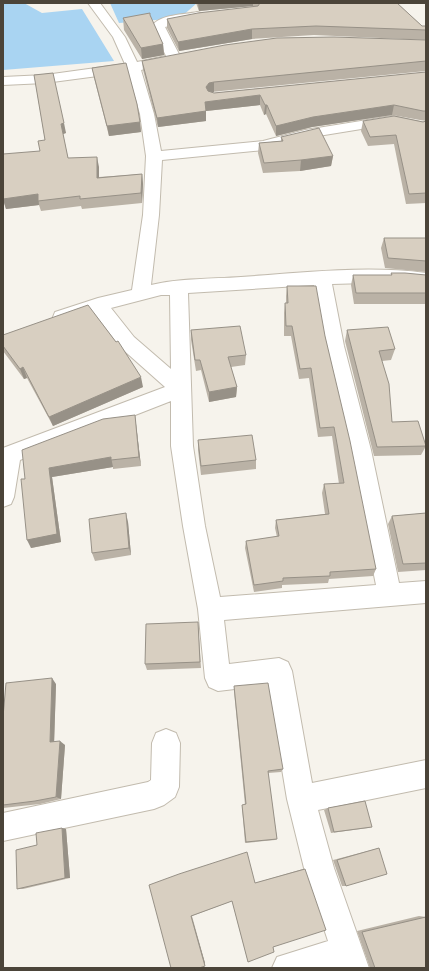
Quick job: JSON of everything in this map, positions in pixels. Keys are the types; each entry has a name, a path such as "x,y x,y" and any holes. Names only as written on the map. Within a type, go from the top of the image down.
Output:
{"street":[{"path":"94,3 119,37 133,67 147,114 154,156 152,215 142,290"},
{"path":"174,58 158,26 160,24 209,15"},
{"path":"3,82 45,79 133,67 188,55"},
{"path":"154,156 258,146 305,134 392,120 424,130"},
{"path":"47,322 142,290 322,278 402,276 426,279"},
{"path":"322,278 334,346 360,450 390,594"},
{"path":"179,287 182,446 194,526 210,609 218,678 279,671 301,799 319,868 350,959 288,968"},
{"path":"98,305 127,342 181,389"},
{"path":"3,497 6,456 181,389"},
{"path":"210,609 426,592"},
{"path":"3,826 154,794 166,787 166,744"},
{"path":"301,799 426,774"}],"water":[{"path":"3,3 24,3 42,13 82,9 114,61 3,70"},
{"path":"110,3 197,3 180,18 119,23"}],"building":[{"path":"260,3 397,3 422,26 426,26 426,30 316,26 252,29 178,42 167,19 198,13 258,6"},
{"path":"150,13 163,44 141,48 123,18"},
{"path":"334,37 426,40 426,61 214,82 209,83 206,87 208,91 214,93 426,72 426,111 394,105 313,117 276,126 267,105 265,105 260,95 205,102 206,111 157,118 142,61 225,45 277,38"},
{"path":"126,63 137,104 140,122 107,126 92,68"},
{"path":"53,73 64,123 61,124 68,158 97,157 97,178 142,174 141,193 80,199 80,196 38,201 38,194 3,199 3,154 40,151 38,141 45,140 34,75"},
{"path":"394,116 423,122 426,121 426,193 409,194 396,135 370,137 363,121"},
{"path":"319,128 333,156 264,163 259,143 283,141 281,137"},
{"path":"384,238 426,238 426,261 388,258"},
{"path":"391,273 426,275 426,293 356,293 353,275 392,275"},
{"path":"287,286 316,286 325,336 350,441 376,569 330,572 330,576 283,578 283,581 254,585 246,541 279,536 276,520 329,514 324,484 344,483 334,427 320,428 311,368 300,369 292,326 286,326 285,303 288,303"},
{"path":"88,305 116,342 118,341 141,377 49,417 23,367 20,369 3,346 3,335"},
{"path":"240,326 246,355 228,357 237,387 209,392 200,360 195,360 191,330"},
{"path":"388,327 395,349 379,351 389,384 392,422 418,421 426,446 377,447 347,330"},
{"path":"135,415 139,457 111,460 111,457 49,468 57,534 27,540 21,479 25,479 22,450 103,419"},
{"path":"252,435 256,460 201,466 198,440"},
{"path":"126,513 129,548 92,553 89,519"},
{"path":"426,513 426,563 403,564 392,516"},
{"path":"198,622 200,662 145,664 146,624"},
{"path":"52,678 50,742 60,741 56,797 3,805 3,717 6,683"},
{"path":"268,683 283,769 268,771 277,839 246,842 242,805 246,804 234,686"},
{"path":"365,801 372,827 334,832 328,808"},
{"path":"62,828 65,878 17,889 16,850 37,845 36,833"},
{"path":"379,848 387,874 346,886 337,860"},
{"path":"247,852 255,883 305,869 326,930 273,947 274,952 248,962 232,901 191,916 205,966 199,968 171,968 149,885"},
{"path":"426,917 426,968 375,968 362,932"}]}
